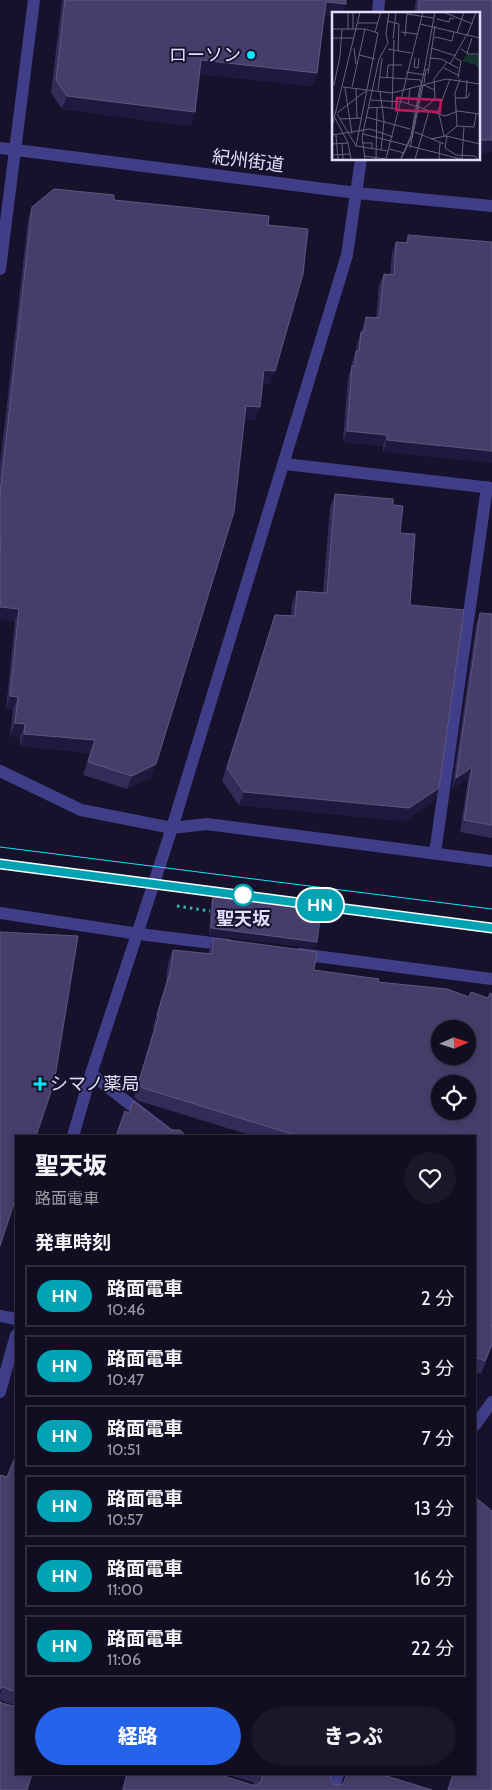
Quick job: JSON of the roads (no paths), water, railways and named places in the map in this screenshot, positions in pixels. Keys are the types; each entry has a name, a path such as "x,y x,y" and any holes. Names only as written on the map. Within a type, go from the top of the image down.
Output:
{"street":[{"path":"0,269 17,150 34,0"},
{"name":"紀州街道","path":"0,148 357,193 492,206"},
{"path":"73,1135 91,1074 150,901 347,255 361,160"},
{"path":"284,464 489,488 435,853"},
{"path":"0,771 82,810 172,828 207,824 492,861"},
{"path":"0,914 237,946"},
{"path":"286,953 492,979"},
{"path":"91,1074 170,1135"},
{"path":"0,1316 15,1319"},
{"path":"0,1392 15,1339"},
{"path":"476,1424 492,1402"},
{"path":"333,1790 338,1775"}],"tram line":[{"path":"0,847 492,909"},
{"path":"0,864 492,928"},
{"name":"HN","path":"0,864 492,928"}],"place":[{"name":"ローソン","path":"251,55"},
{"name":"聖天坂","path":"243,895"},
{"name":"シマノ薬局","path":"40,1084"}]}
